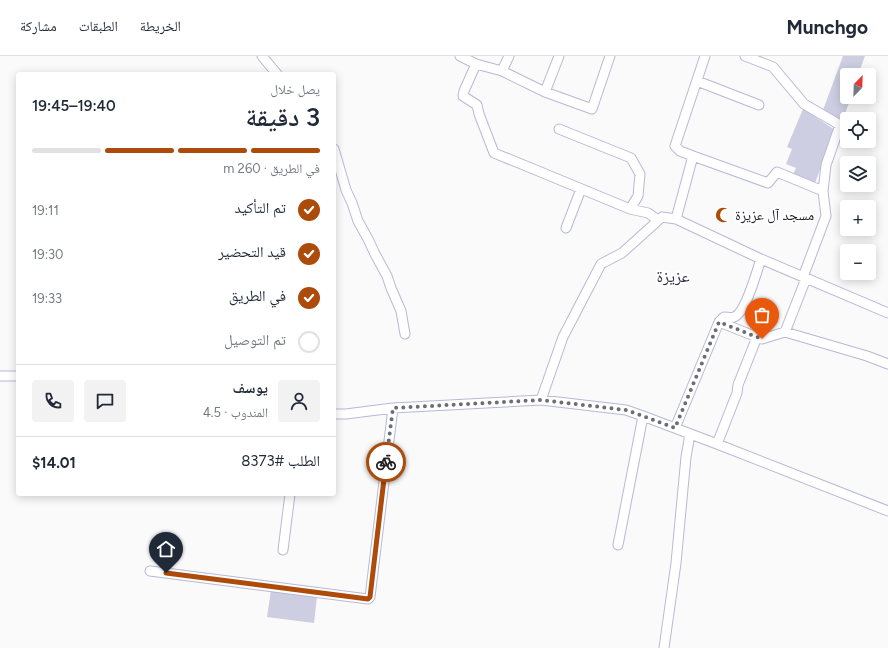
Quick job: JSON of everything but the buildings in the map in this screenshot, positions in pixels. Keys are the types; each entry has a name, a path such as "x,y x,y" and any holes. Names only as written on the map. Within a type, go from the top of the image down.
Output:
{"street":[{"path":"262,56 275,72"},
{"path":"460,56 476,64 502,71 545,92 592,109 610,56"},
{"path":"502,71 509,56"},
{"path":"545,92 559,56"},
{"path":"704,56 675,146 680,151 768,183 777,172 823,191"},
{"path":"745,56 773,67 804,104 840,125 826,165 823,191 826,216 803,277 805,281 786,332"},
{"path":"476,64 463,96 477,105 494,153 630,209 648,213 658,220"},
{"path":"697,81 759,105"},
{"path":"559,129 631,158 640,174 638,196 630,209"},
{"path":"676,220 693,156"},
{"path":"336,157 346,190 358,221 387,276 401,311 405,334"},
{"path":"566,228 580,189"},
{"path":"541,400 563,337 601,264 622,253 662,217 676,220 761,259 888,313"},
{"path":"675,428 719,322 724,317 734,317 741,312 755,280 761,259"},
{"path":"719,322 762,339 786,332 867,356 888,364"},
{"path":"717,444 757,337"},
{"path":"0,376 16,376"},
{"path":"336,414 393,408 541,400 626,410 888,511"},
{"path":"150,571 368,599 370,597 393,408"},
{"path":"618,545 643,416"},
{"path":"664,648 676,563 686,457 690,434"},
{"path":"283,550 290,496"}],"shaded area":[{"path":"843,56 865,56 861,68 840,68 840,104 849,104 846,112 840,112 840,118 823,110"},
{"path":"803,109 835,130 815,183 793,174 796,168 786,164 792,149 787,147"},
{"path":"271,590 317,596 314,623 267,617"}],"way so far":[{"path":"386,462 393,408 541,400 626,410 675,428 719,322 762,339"}],"place":[{"name":"مسجد آل عزيزة","path":"723,215"}],"district":[{"name":"عزيزة","path":"673,276"}],"route":[{"path":"166,573 368,599 370,597 386,462"}]}
